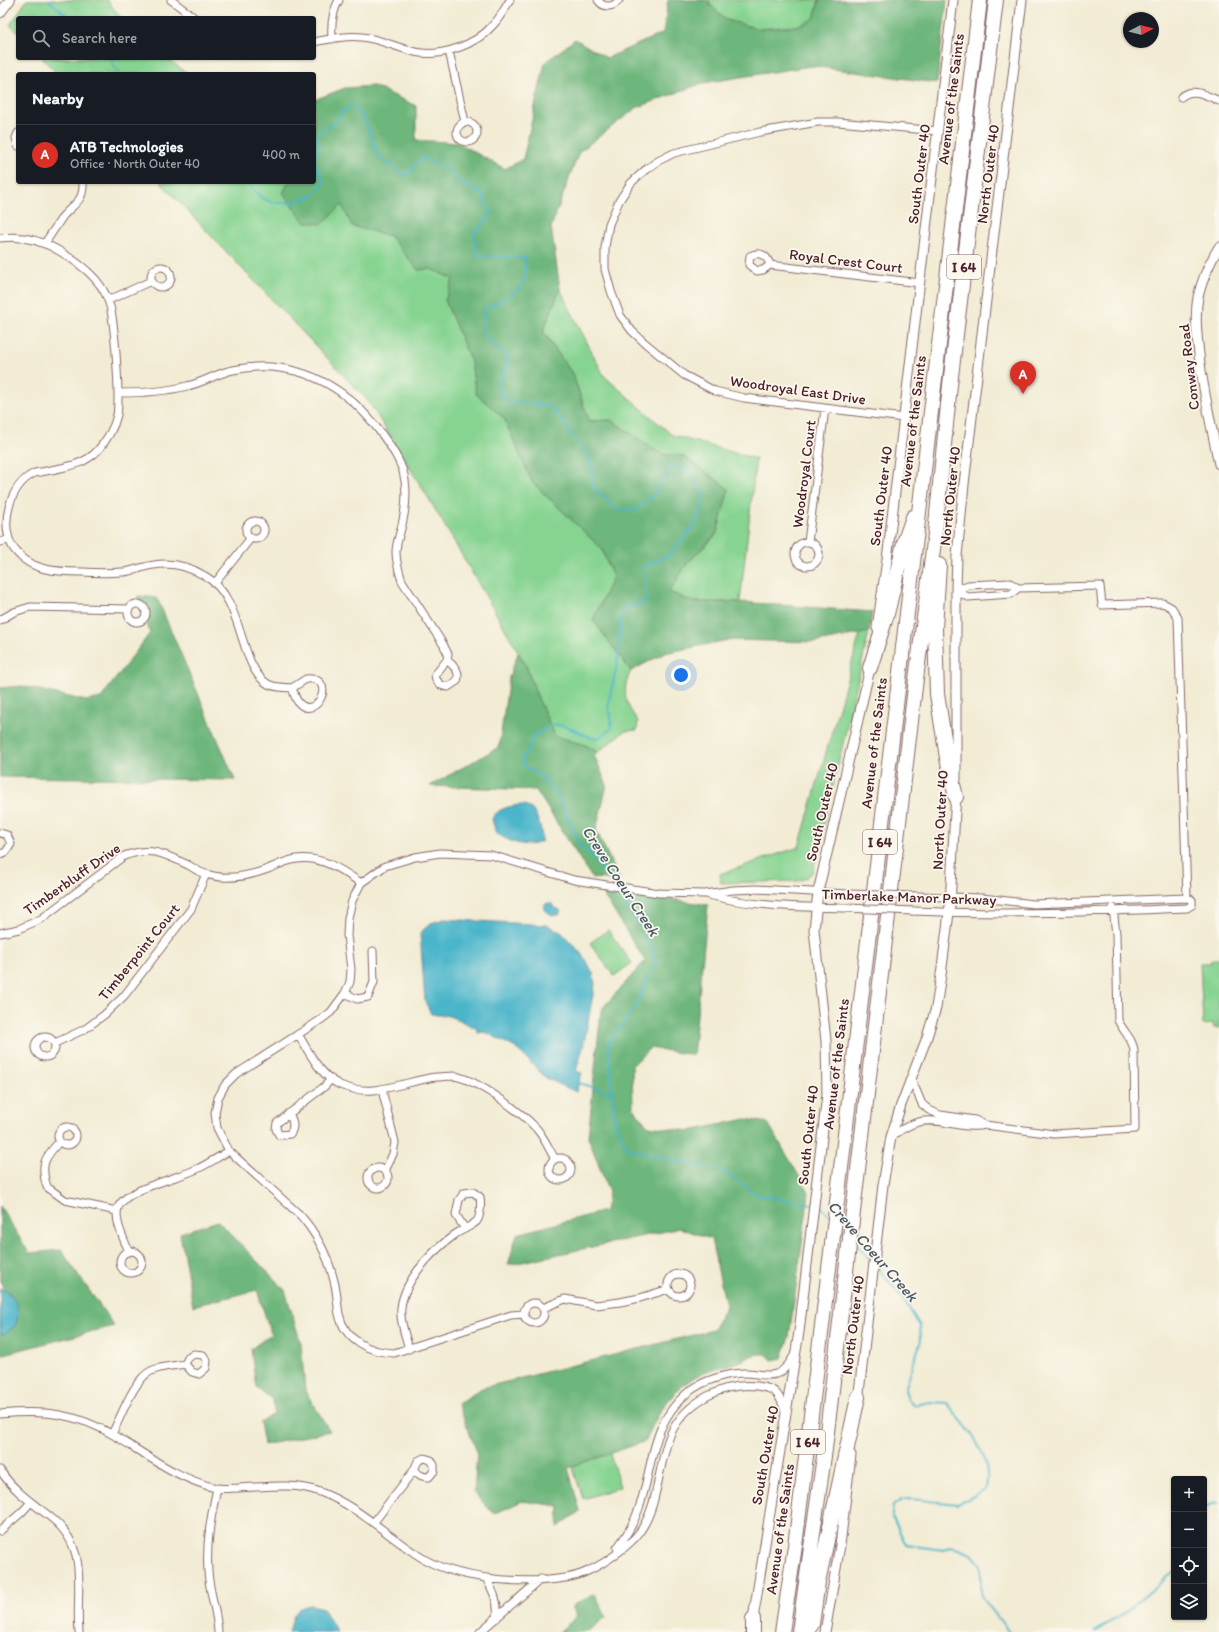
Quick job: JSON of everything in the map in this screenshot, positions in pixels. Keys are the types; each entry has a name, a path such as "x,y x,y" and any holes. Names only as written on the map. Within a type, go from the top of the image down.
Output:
{"highway":[{"name":"Avenue of the Saints","path":"782,1632 796,1539 839,1191 980,0"},
{"name":"I 64","path":"799,1632 820,1484 854,1206 915,687 935,534 950,385 996,0"},
{"path":"870,668 887,614 904,543 921,494"},
{"path":"935,534 939,568 934,628 937,694 947,758 956,797"},
{"path":"806,1632 812,1624 818,1582 858,1397"}],"street":[{"path":"172,0 192,16"},
{"path":"332,39 332,19 335,7 339,0"},
{"path":"316,42 349,36 374,39 416,52 428,53 449,51 471,42 493,26 510,0"},
{"path":"598,0 602,5 611,6 615,5 619,0"},
{"name":"South Outer 40","path":"752,1628 796,1352 827,1095 828,1067 814,930 816,907 818,892 870,668 887,560 954,0"},
{"name":"North Outer 40","path":"825,1632 846,1501 887,1159 891,1137 901,1105 936,1008 949,913 956,797 957,556 964,484 1022,0"},
{"path":"0,13 9,1"},
{"path":"449,51 465,122"},
{"path":"1181,97 1186,92 1194,91 1219,101"},
{"name":"Woodroyal East Drive","path":"904,418 744,398 715,391 684,375 632,331 620,315 607,276 605,247 609,224 619,201 631,183 658,161 674,153 760,132 818,122 838,122 938,131"},
{"path":"45,243 57,224 82,197 83,184"},
{"path":"0,238 19,237 45,243 88,271 102,288 109,300 112,313 118,393 117,416 107,438 96,452 82,462 35,473 25,480 16,490 7,507 5,517 8,540 13,548 27,562 43,569 57,572 125,572 154,564 182,566 193,570 215,583 232,608 254,670 267,684 292,688 306,679 311,679 320,683 322,687 323,692 321,700 314,706 305,706 297,701 292,688"},
{"name":"Conway Road","path":"1219,247 1202,284 1198,299 1197,324 1198,346 1205,399 1219,464"},
{"name":"Royal Crest Court","path":"770,265 920,283"},
{"path":"109,300 151,281"},
{"path":"118,393 137,393 173,389 189,386 233,370 263,367 277,367 296,370 313,376 339,390 365,414 395,454 403,472 406,492 406,510 396,552 399,572 402,582 443,644 448,654 447,660"},
{"name":"Woodroyal Court","path":"808,542 825,409"},
{"path":"215,583 250,539"},
{"path":"0,542 8,540"},
{"path":"956,591 968,585 1010,583 1018,588 1100,586 1102,605 1163,604 1172,608 1178,618 1187,898"},
{"path":"956,591 968,597 1011,594 1018,588"},
{"path":"0,620 14,612 30,607 129,609"},
{"path":"0,833 7,835 11,844 6,852 0,854"},
{"name":"Timberbluff Drive","path":"0,933 19,929 40,919 124,856 136,851 149,850 158,852 206,874 222,877 252,875 297,859 312,859 326,862 341,869 361,883"},
{"name":"Timberlake Manor Parkway","path":"669,1289 640,1298 596,1305 565,1299 542,1308 538,1304 531,1304 526,1308 524,1314 511,1315 394,1353 372,1350 354,1340 342,1325 335,1283 329,1263 319,1240 300,1215 229,1151 218,1128 215,1113 218,1098 236,1074 332,1012 345,993 350,982 351,970 347,935 348,918 352,901 361,883 385,866 427,855 445,853 491,856 574,880 659,893 705,894 733,890 756,889 849,894 982,898 1034,904 1187,898 1192,900 1193,903 1190,907 1113,911 949,913 733,902 705,894"},
{"name":"Timberpoint Court","path":"54,1043 85,1028 104,1015 124,996 191,909 206,874"},
{"path":"891,1137 910,1124 929,1121 975,1127 985,1125 1054,1134 1135,1129 1134,1045 1131,1039 1121,1028 1118,1020 1116,934 1112,902"},
{"path":"345,993 357,999 368,997 374,982 373,951"},
{"path":"298,1034 320,1069 340,1085 354,1090 382,1090 435,1077 454,1076 473,1082 527,1120 540,1135 555,1159"},
{"path":"912,1078 922,1104 929,1110 940,1115 975,1120 985,1125"},
{"path":"290,1114 325,1086 331,1079"},
{"path":"382,1090 395,1142 393,1154 385,1171"},
{"path":"60,1142 45,1160 43,1168 47,1187 65,1200 117,1211"},
{"path":"129,1252 118,1223 117,1211 122,1200 128,1195 196,1170 229,1151"},
{"path":"409,1349 401,1315 402,1304 410,1282 416,1272 432,1253 455,1235 465,1229 476,1222 479,1215 480,1197 473,1192 464,1193 459,1200 456,1215 465,1229"},
{"path":"524,1314 530,1322 536,1323 543,1317 542,1308"},
{"path":"611,1556 624,1540 636,1518 654,1445 668,1415 686,1394 714,1379 744,1373 776,1374 788,1365 796,1352"},
{"path":"112,1434 138,1383 145,1375 151,1371 186,1364"},
{"path":"0,1414 23,1412 56,1413 77,1419 112,1434 172,1471 192,1481 217,1488 277,1486 307,1488 333,1498 374,1522 422,1558 448,1569 486,1578 558,1579 591,1570 630,1542 638,1533 644,1524 654,1498 670,1435 678,1421 706,1397 719,1391 739,1387 757,1386 771,1389 777,1393 786,1414"},
{"path":"0,1470 13,1487 57,1522 68,1535 79,1567 79,1632"},
{"path":"374,1522 414,1470"},
{"path":"217,1488 211,1517 207,1553 208,1573 218,1616 218,1632"},
{"path":"0,1530 18,1516 31,1502"},
{"path":"486,1578 495,1594 498,1610 497,1618"},
{"path":"480,1632 542,1579"}],"green space":[{"path":"27,0 107,0 119,16 16,16"},
{"path":"668,0 709,0 709,4 727,20 759,29 797,26 814,19 819,0 947,0 937,83 811,66 703,83 636,108 579,152 551,227 560,289 543,332 573,375 589,421 611,420 661,454 683,456 729,489 717,533 687,564 669,592 693,602 740,602 872,612 869,632 817,642 728,640 665,653 631,671 593,620 613,577 602,549 532,482 504,418 476,394 471,362 445,300 453,279 431,269 418,270 390,236 352,226 342,205 322,224 304,222 283,193 288,184 316,184 316,99 345,88 374,86 416,106 416,140 458,143 505,169 523,159 545,63 575,39 607,58 663,33"},
{"path":"709,0 819,0 814,19 797,26 759,29 727,20 709,4"},
{"path":"16,16 16,31 10,25"},
{"path":"44,60 169,60 186,72 55,72"},
{"path":"162,184 288,184 283,193 322,223 342,204 352,226 390,236 418,270 431,269 453,279 445,300 471,362 476,394 504,418 532,482 602,549 613,577 593,620 631,671 625,691 627,703 638,721 637,730 625,731 598,752 585,745 555,736 537,696 526,665 432,504 369,402"},
{"path":"560,289 604,376 672,435 756,459 740,602 693,602 669,592 687,564 717,534 683,456 661,454 611,420 589,421 573,375 543,331"},
{"path":"138,596 157,598 235,780 0,777 0,688 22,686 86,701 101,698 150,633"},
{"path":"869,632 813,872 806,878 798,881 721,883 720,874 799,847 860,634"},
{"path":"518,653 526,665 537,696 555,736 585,745 598,752 594,755 607,785 596,830 620,880 592,878 536,790 430,786 499,747 509,677"},
{"path":"601,891 627,896 659,897 708,905 693,1055 650,1048 632,1066 633,1107 648,1126 690,1131 746,1119 768,1123 809,1193 789,1337 782,1358 772,1360 766,1354 757,1354 737,1363 710,1370 698,1375 670,1398 656,1419 646,1441 568,1468 580,1511 558,1527 559,1506 522,1501 494,1514 474,1493 477,1452 458,1404 482,1388 713,1330 726,1306 711,1239 680,1228 508,1265 517,1234 605,1211 609,1192 588,1137 601,1010 645,961"},
{"path":"608,930 632,963 614,976 590,943"},
{"path":"1219,959 1219,1028 1214,1028 1213,1024 1203,1025 1200,963 1211,963 1211,960"},
{"path":"0,1206 29,1253 61,1250 114,1326 0,1355 0,1335 6,1333 13,1296 4,1289 0,1281"},
{"path":"218,1221 285,1290 301,1344 305,1391 330,1431 264,1445 260,1422 274,1414 273,1400 256,1387 251,1349 271,1334 257,1290 193,1306 180,1233"},
{"path":"610,1454 620,1487 583,1499 572,1465"},
{"path":"595,1594 606,1617 587,1632 559,1632 577,1616 572,1606"}],"water":[{"path":"519,805 528,806 535,813 541,829 541,842 529,845 517,843 496,833 492,819 494,815 500,810"},
{"path":"548,903 552,904 554,908 561,911 559,915 552,915 544,910 544,905"},
{"path":"444,919 547,925 562,933 586,960 593,973 595,984 583,1048 576,1071 582,1073 576,1092 546,1078 516,1048 485,1032 478,1033 476,1028 456,1018 431,1014 425,1001 420,933 431,923"},
{"path":"0,1289 4,1289 15,1301 18,1314 16,1325 6,1333 0,1335"},
{"path":"311,1605 323,1608 337,1632 289,1632 293,1617 298,1610 305,1606"}],"waterway":[{"name":"Creve Coeur Creek","path":"48,0 68,16"},
{"name":"Creve Coeur Creek","path":"112,60 113,66 118,72"},
{"name":"Creve Coeur Creek","path":"316,134 338,121 342,111 352,106 364,119 379,157 405,176 422,158 447,168 456,181 482,194 491,214 474,234 477,256 525,258 525,280 516,292 484,310 483,328 486,338 508,356 506,368 498,386 504,400 550,406 591,460 593,487 617,510 637,509 653,496 671,467 681,466 701,486 703,503 694,526 669,555 643,567 647,601 622,609 617,666 608,705 611,716 611,729 600,737 594,739 567,727 554,724 531,737 531,747 523,756 523,766 541,776 557,795 581,846 591,855 611,883"},
{"name":"Creve Coeur Creek","path":"316,134 319,147 316,153"},
{"name":"Creve Coeur Creek","path":"248,184 262,198 274,203 293,203 314,195 324,182 316,164"},
{"name":"Creve Coeur Creek","path":"614,888 648,937 656,963 634,1009 608,1044 615,1122 627,1148 675,1161 722,1171 757,1195 812,1204"},
{"path":"579,1083 612,1093"},
{"name":"Creve Coeur Creek","path":"816,1204 820,1205 829,1215"},
{"name":"Creve Coeur Creek","path":"839,1226 846,1233"},
{"name":"Creve Coeur Creek","path":"855,1243 871,1261"},
{"name":"Creve Coeur Creek","path":"877,1267 902,1297 920,1326 921,1340 905,1390 908,1399 915,1405 930,1402 947,1403 977,1442 986,1463 987,1475 986,1488 976,1495 957,1504 911,1499 901,1500 893,1506 892,1516 906,1545 943,1550 953,1547 972,1554 981,1565 981,1596 1009,1632"},
{"name":"Creve Coeur Creek","path":"1207,1506 1216,1503 1219,1504"},
{"name":"Creve Coeur Creek","path":"1095,1632 1129,1609 1171,1575"}],"place":[{"name":"ATB Technologies","path":"1023,394"}]}
